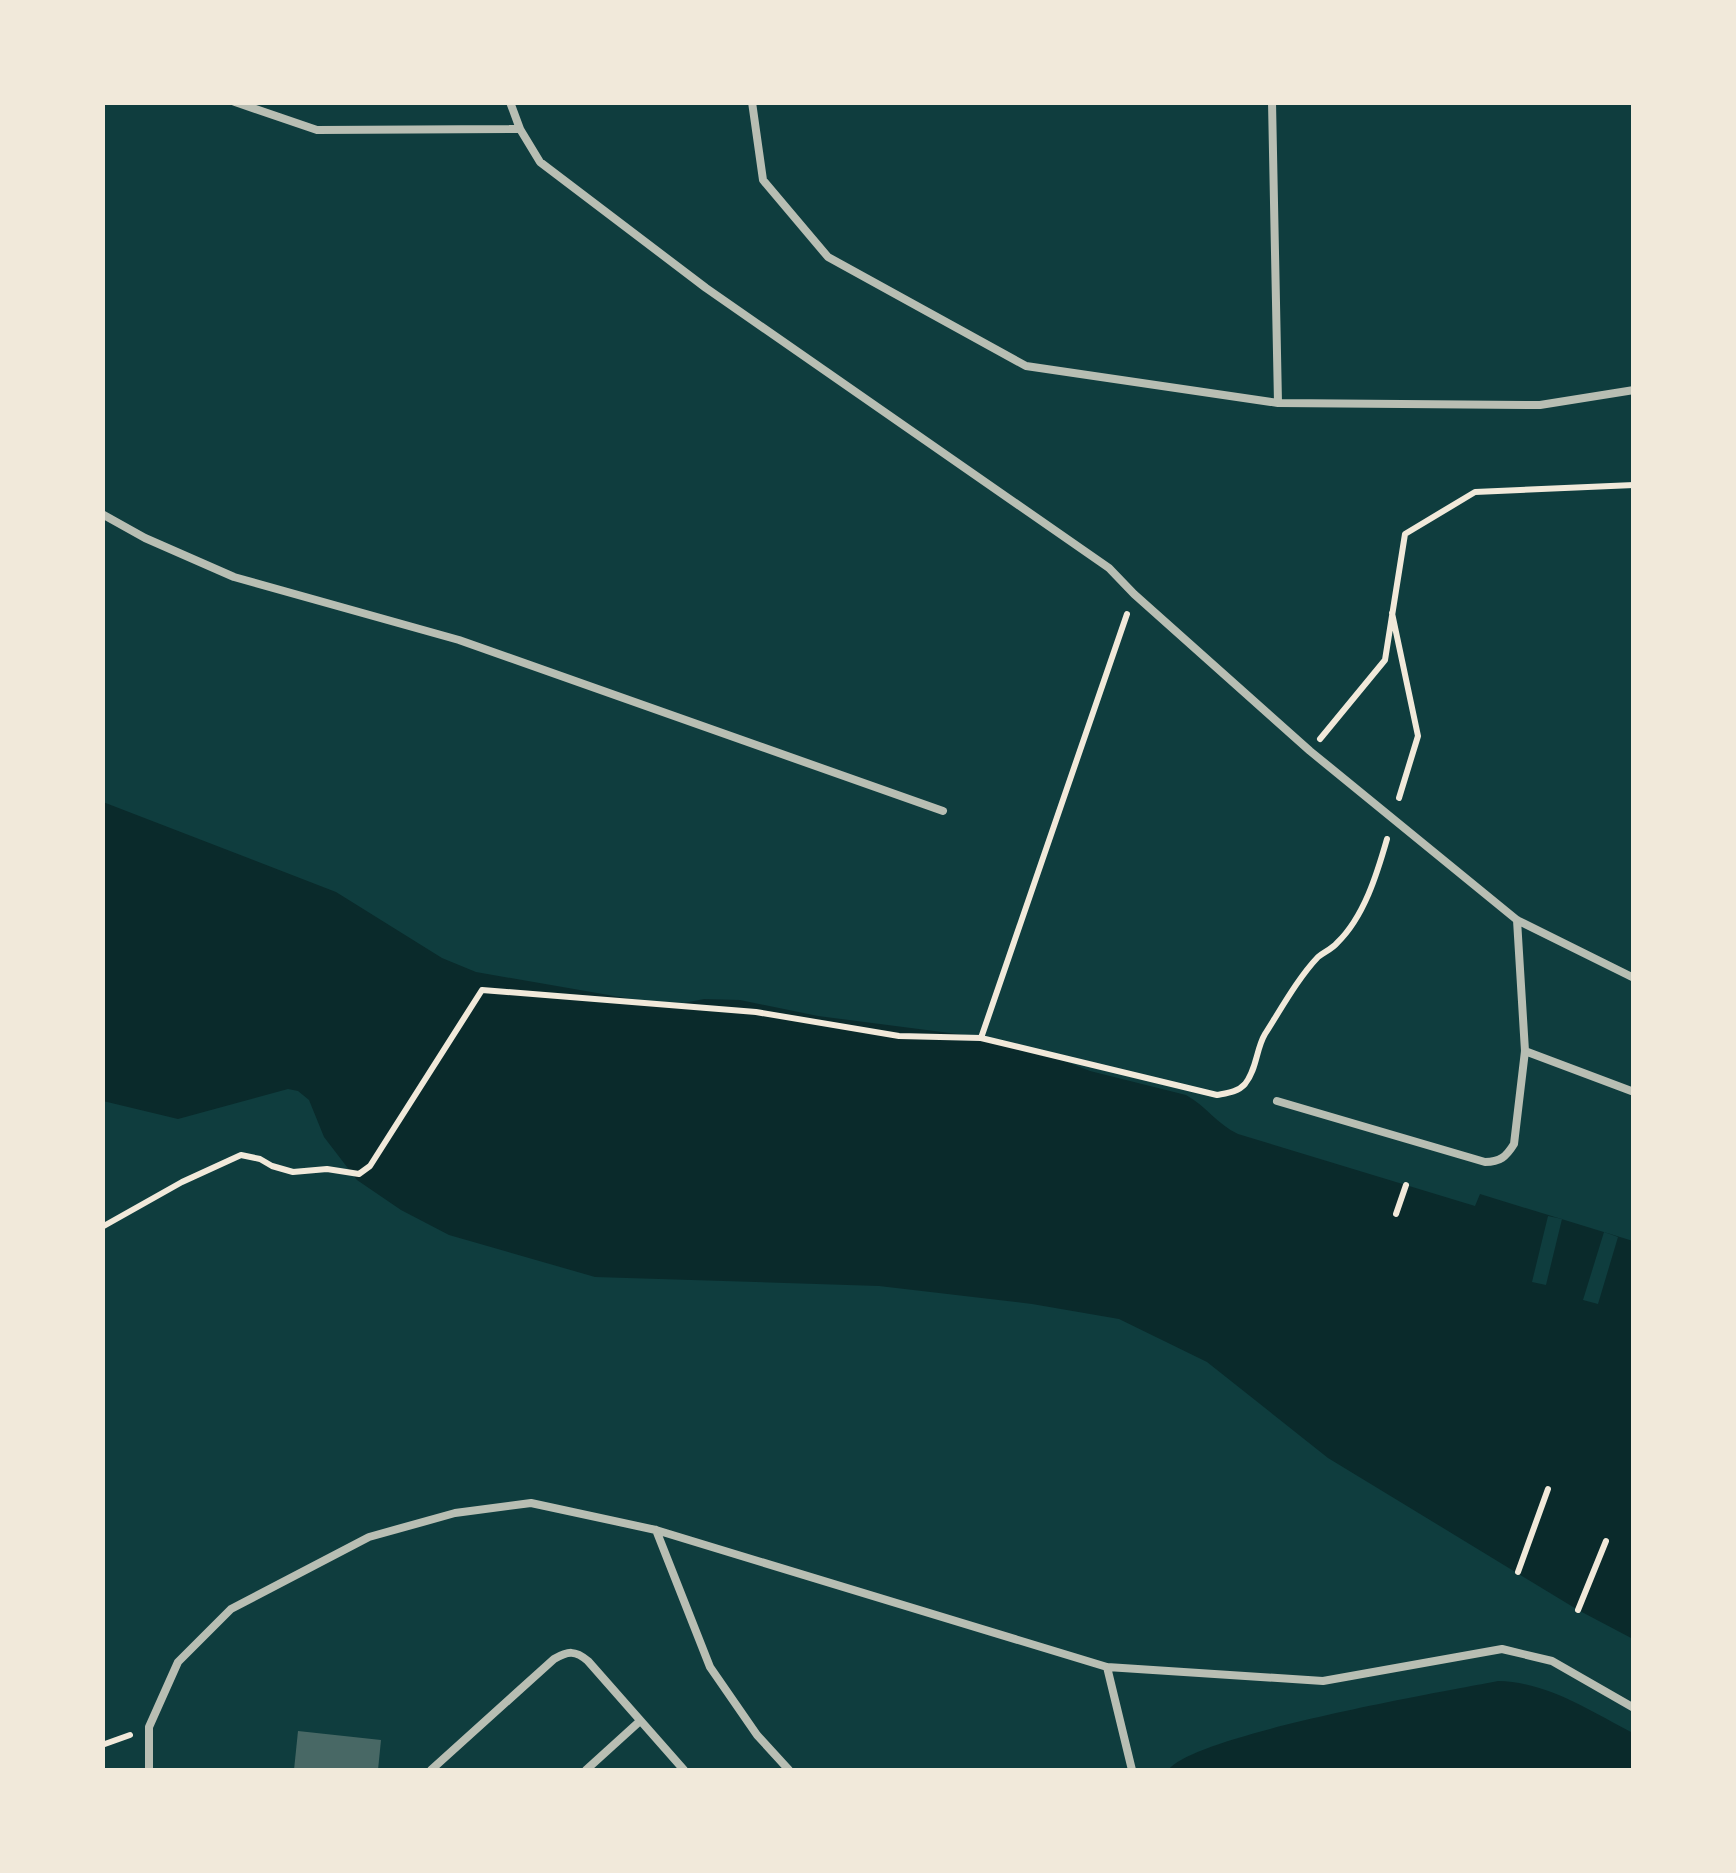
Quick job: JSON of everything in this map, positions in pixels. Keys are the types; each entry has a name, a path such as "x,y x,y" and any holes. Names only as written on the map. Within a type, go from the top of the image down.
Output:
{"lane":[{"path":"236,102 317,130 520,129"},
{"path":"510,102 520,129 540,162 691,277 1109,568 1310,751 1517,920 1634,978"},
{"path":"752,102 763,180 828,257 1026,366 1278,403 1540,405 1634,390"},
{"path":"1272,102 1278,403"},
{"path":"102,514 145,538 234,577 459,640 943,812"},
{"path":"1277,1101 1485,1162 1497,1162 1507,1156 1514,1144 1525,1050 1517,920"},
{"path":"1525,1050 1634,1092"},
{"path":"149,1770 149,1727 178,1662 231,1609 369,1537 455,1514 531,1502 656,1530 1107,1667 1324,1681 1502,1649 1552,1660 1634,1708"},
{"path":"656,1530 710,1667 757,1735 789,1770"},
{"path":"431,1770 566,1652 577,1652 588,1661 684,1770"},
{"path":"1107,1667 1132,1770"},
{"path":"586,1770 640,1722"}],"path":[{"path":"1310,751 1385,660 1404,534 1474,492 1634,485"},
{"path":"981,1038 1134,594"},
{"path":"102,1227 182,1182 241,1155 260,1158 293,1172 327,1169 359,1174 370,1166 482,990 756,1012 899,1036 981,1038 1217,1095 1233,1092 1244,1085 1261,1040 1274,1019 1318,957 1338,943 1374,881 1418,736 1392,613"},
{"path":"1396,1214 1406,1185"},
{"path":"1518,1572 1548,1489"},
{"path":"1578,1610 1606,1541"}],"water":[{"path":"103,802 336,892 442,958 476,972 643,1001 740,1000 818,1016 973,1036 1039,1051 1090,1071 1186,1095 1238,1134 1475,1206 1480,1194 1633,1241 1633,1639 1578,1610 1328,1458 1207,1362 1119,1319 1032,1304 879,1286 595,1277 449,1235 401,1210 357,1180 324,1137 309,1100 298,1091 288,1089 178,1119 103,1101"},
{"path":"1498,1681 1551,1692 1633,1733 1633,1770 1168,1770 1188,1756 1270,1729"}],"pier":[{"path":"1548,1216 1562,1219 1546,1285 1532,1282"},
{"path":"1604,1232 1618,1237 1598,1304 1583,1300"}],"building":[{"path":"298,1731 381,1740 378,1770 294,1770"}]}
